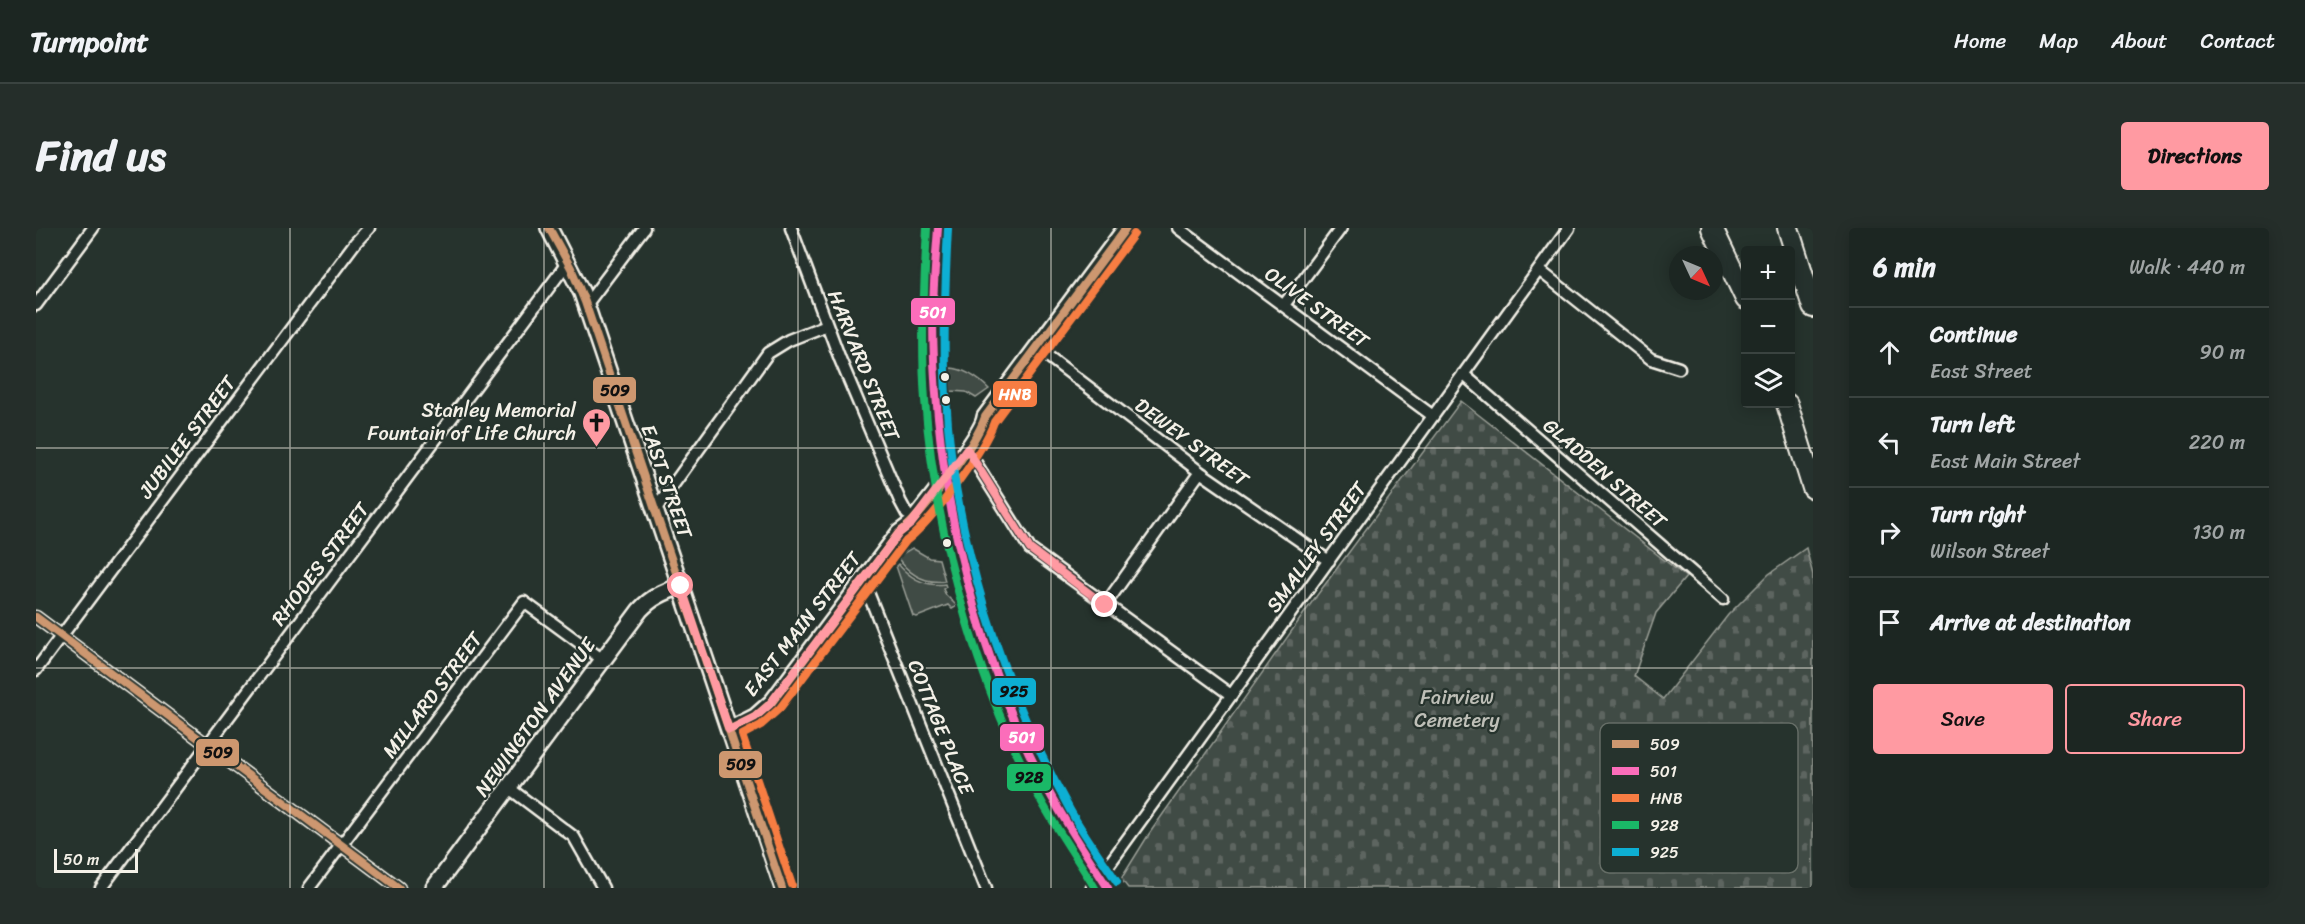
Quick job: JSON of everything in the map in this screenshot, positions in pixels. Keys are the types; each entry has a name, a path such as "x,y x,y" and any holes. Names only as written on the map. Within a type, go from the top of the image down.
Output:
{"highway":[{"path":"1712,228 1741,289"},
{"path":"1791,233 1813,307"},
{"path":"1788,408 1813,488"}],"main road":[{"name":"EAST STREET","path":"549,228 568,262 586,305 729,730"},
{"name":"EAST MAIN STREET","path":"899,533 900,524 907,514 973,426 985,417 1125,228"},
{"name":"EAST MAIN STREET","path":"729,730 755,717 769,705 899,533 911,524 983,427 985,417"},
{"name":"NEWINGTON AVENUE","path":"434,888 648,601 663,592 681,586"}],"street":[{"path":"36,305 93,228"},
{"name":"JUBILEE STREET","path":"36,670 355,243 369,228"},
{"path":"586,305 644,228"},
{"name":"HARVARD STREET","path":"791,228 858,402 907,514"},
{"name":"OLIVE STREET","path":"1178,228 1433,416"},
{"path":"1284,305 1341,228"},
{"name":"SMALLEY STREET","path":"1092,888 1569,228"},
{"name":"RHODES STREET","path":"101,888 568,262"},
{"path":"1539,270 1651,359 1679,368"},
{"path":"655,510 768,353 789,340 827,325"},
{"name":"DEWEY STREET","path":"1036,348 1200,472 1329,561"},
{"name":"GLADDEN STREET","path":"1463,374 1723,598"},
{"path":"967,449 1030,549 1231,695"},
{"path":"1105,605 1200,472"},
{"name":"COTTAGE PLACE","path":"863,580 986,888"},
{"name":"MILLARD STREET","path":"309,888 524,602 603,660"},
{"path":"36,617 399,888"},
{"name":"EAST STREET","path":"729,730 782,888"},
{"path":"509,788 574,837 603,888"}],"green space":[{"path":"950,368 971,375 989,389 976,398 966,392 951,391"},
{"name":"Fairview Cemetery","path":"1461,401 1686,577 1656,613 1634,676 1663,699 1728,615 1769,574 1806,548 1813,575 1813,888 1128,888 1121,879 1149,834 1312,602"},
{"path":"912,548 929,558 939,559 945,581 923,579 906,568 897,557"},
{"path":"898,564 925,583 945,584 946,587 943,589 946,595 957,606 952,609 948,605 917,617 913,616 896,566"}],"transit line":[{"name":"509","path":"549,228 571,268 585,302 782,888"},
{"name":"928","path":"927,228 923,336 925,400 939,509 951,564 966,619 1004,725 1054,823 1095,888"},
{"name":"501","path":"938,228 933,314 934,369 946,477 955,531 968,584 1001,688 1031,758 1062,815 1108,888"},
{"name":"509","path":"729,730 755,717 772,702 899,533 921,511 960,462 985,417 1126,228"},
{"name":"925","path":"948,229 945,312 946,396 959,503 970,557 1003,662 1045,763 1070,810 1117,882"},
{"name":"HNB","path":"792,885 742,735 761,725 780,708 906,541 942,503 980,450 994,422 1134,234"},
{"name":"509","path":"36,617 399,888"}],"place":[{"name":"Stanley Memorial Fountain of Life Church","path":"597,448"}],"route":[{"path":"681,586 729,730 755,717 769,705 899,533 911,524 967,449 1030,549 1105,605"}]}
